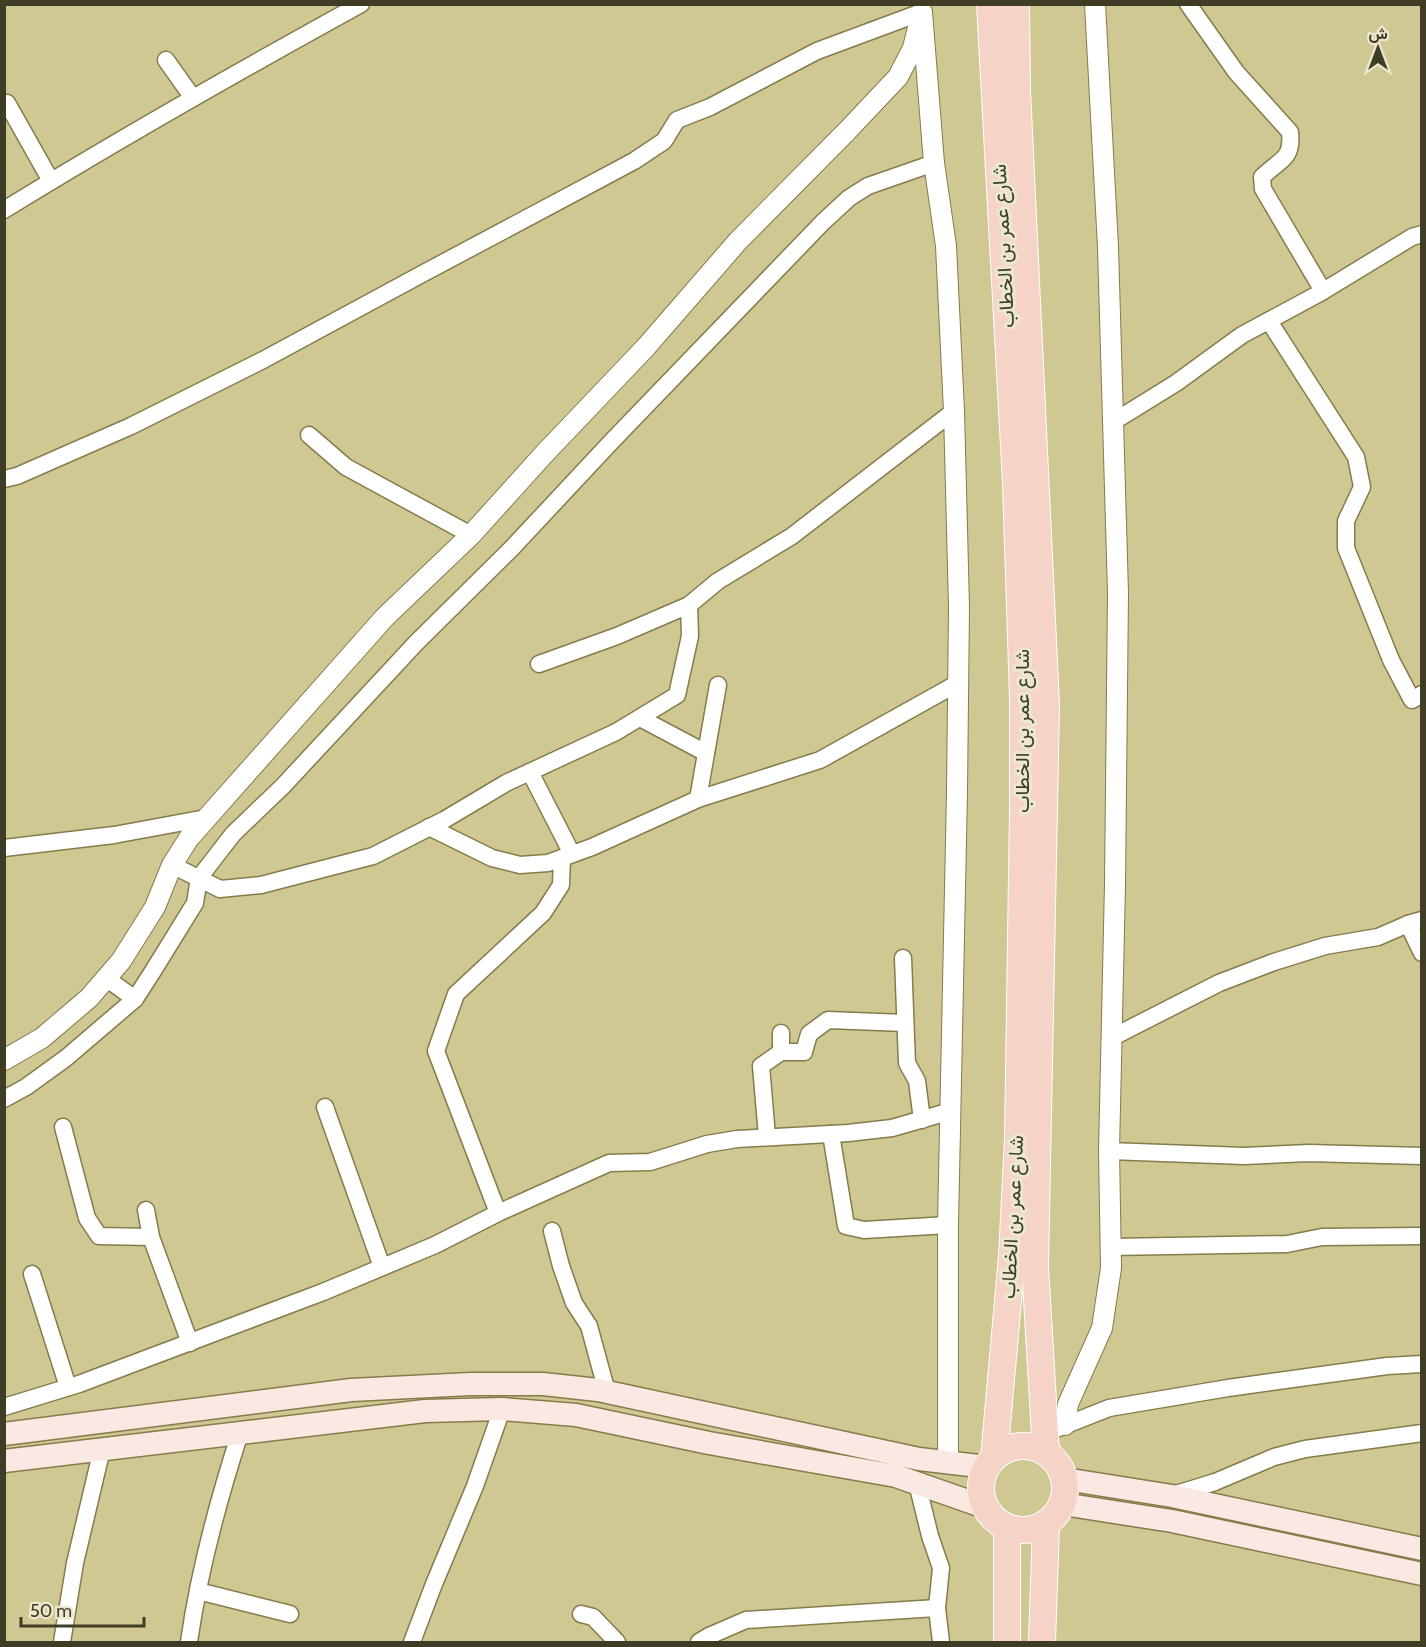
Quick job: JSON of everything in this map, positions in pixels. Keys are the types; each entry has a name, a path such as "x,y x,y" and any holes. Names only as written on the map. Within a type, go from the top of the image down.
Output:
{"main road":[{"name":"شارع عمر بن الخطاب","path":"990,4 1016,483 1023,699 1023,832 1017,1138 1012,1256 990,1462"},
{"name":"شارع عمر بن الخطاب","path":"1016,4 1017,90 1046,705 1035,1266 1052,1437"},
{"path":"4,1434 351,1390 470,1384 543,1384 607,1392 919,1459 990,1462"},
{"path":"5,1461 425,1411 502,1409 576,1415 709,1443 896,1476 985,1507"},
{"path":"1052,1437 1055,1460 1061,1469 1064,1492 1056,1515 1046,1524 1034,1529 1020,1531 1007,1528 994,1519 985,1507 981,1493 981,1480 990,1462 1005,1450 1019,1446 1033,1447 1052,1437"},
{"path":"1064,1492 1172,1496 1422,1549"},
{"path":"1064,1492 1172,1521 1422,1574"},
{"path":"1042,1642 1046,1524"},
{"path":"1007,1528 1007,1642"}],"street":[{"path":"4,210 193,98 361,4"},
{"path":"1052,1437 1102,1328 1111,1268 1109,1151 1118,593 1108,247 1095,4"},
{"path":"1188,4 1236,72 1290,132 1291,143 1286,157 1262,177 1263,189 1323,291"},
{"path":"922,8 934,163 946,246 954,411 959,607 948,1225 948,1462"},
{"path":"4,479 17,476 131,426 263,360 634,161 664,141 676,120 710,107 817,51 922,8"},
{"path":"4,1060 42,1038 89,998 121,961 155,907 171,866 189,838 206,818 385,617 471,535 646,347 738,241 897,77 913,48 922,8"},
{"path":"166,60 193,98"},
{"path":"9,115 51,181"},
{"path":"4,1099 26,1087 66,1058 135,999 195,903 199,878 232,834 284,786 416,643 513,548 612,441 823,222 849,198 868,186 934,163"},
{"path":"1113,422 1176,383 1242,335 1323,291 1412,237 1422,234"},
{"path":"1269,321 1356,457 1362,487 1346,521 1346,548 1391,660 1412,700 1422,694"},
{"path":"539,664 617,636 689,605 718,581 792,536 954,411"},
{"path":"309,435 346,467 471,535"},
{"path":"171,866 220,889 261,885 373,856 506,783 616,732 677,695 690,636 689,605"},
{"path":"429,827 492,858 520,866 548,863 592,847 698,799 820,760 958,683"},
{"path":"698,799 718,685"},
{"path":"640,718 706,753"},
{"path":"498,1213 436,1050 456,994 543,913 561,885 567,856 530,772"},
{"path":"4,848 114,835 206,818"},
{"path":"1111,1038 1219,983 1325,946 1378,937 1415,922 1422,953"},
{"path":"903,958 907,1063 918,1081 922,1120"},
{"path":"106,978 135,999"},
{"path":"767,1136 761,1066 770,1058 781,1052 804,1052 809,1034 828,1020 905,1023"},
{"path":"781,1033 781,1052"},
{"path":"325,1107 382,1267"},
{"path":"4,1407 68,1387 323,1293 435,1245 498,1213 609,1163 650,1162 707,1144 737,1139 892,1128 951,1111"},
{"path":"63,1127 87,1218 99,1236 151,1237"},
{"path":"831,1134 846,1226 864,1230 948,1225"},
{"path":"1109,1151 1244,1156 1308,1154 1422,1156"},
{"path":"146,1210 151,1237 190,1343"},
{"path":"552,1231 573,1304 589,1326 607,1392"},
{"path":"1111,1247 1287,1244 1322,1237 1422,1236"},
{"path":"32,1274 68,1387"},
{"path":"1052,1437 1109,1408 1228,1388 1387,1366 1422,1364"},
{"path":"412,1642 475,1486 502,1409"},
{"path":"189,1642 221,1490 240,1433"},
{"path":"1172,1496 1215,1482 1274,1457 1305,1449 1422,1433"},
{"path":"62,1642 75,1563 102,1449"},
{"path":"917,1483 930,1536 941,1568 937,1608 941,1642"},
{"path":"198,1591 290,1614"},
{"path":"699,1642 746,1620 937,1608"},
{"path":"581,1614 593,1617 617,1642"}]}
